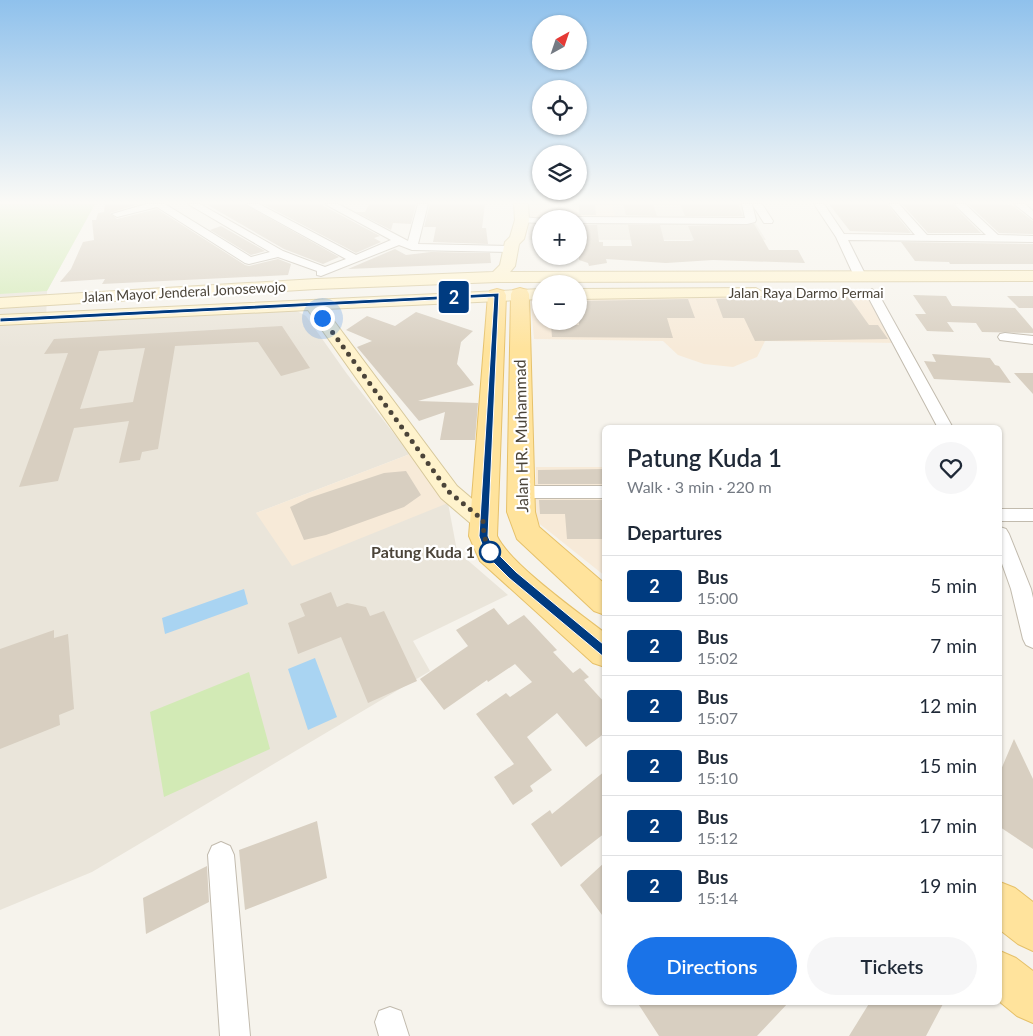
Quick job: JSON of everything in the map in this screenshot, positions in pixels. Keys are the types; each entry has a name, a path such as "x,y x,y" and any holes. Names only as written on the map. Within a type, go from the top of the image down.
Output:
{"main road":[{"name":"Jalan HR. Muhammad","path":"515,287 521,512 527,532 602,599"},
{"name":"Jalan HR. Muhammad","path":"515,287 483,520 484,536 490,552 512,575 602,650"},
{"path":"1002,905 1033,929"},
{"path":"1002,976 1033,1000"}],"street":[{"path":"236,252 249,261 279,253 319,275 363,252"},
{"path":"343,252 352,257"},
{"path":"510,252 504,270 515,287"},
{"path":"515,287 519,252"},
{"path":"848,252 860,276"},
{"name":"Jalan Mayor Jenderal Jonosewojo","path":"1,304 319,275 515,287"},
{"name":"Jalan Raya Darmo Permai","path":"515,287 860,276 1033,276"},
{"path":"911,276 923,292"},
{"name":"Jalan Mayor Jenderal Jonosewojo","path":"6,320 312,304 515,287"},
{"name":"Jalan Raya Darmo Permai","path":"864,293 889,292"},
{"name":"Jalan Raya Darmo Permai","path":"587,294 768,293"},
{"path":"864,293 944,425"},
{"path":"6,320 13,311 34,301"},
{"path":"312,304 449,492 483,520"},
{"path":"1005,337 1033,340"},
{"path":"519,492 602,492"},
{"path":"1002,515 1033,515"},
{"path":"1002,539 1021,589 1031,627"},
{"path":"221,855 226,940 235,1036"}],"shaded area":[{"path":"0,252 68,252 47,291 46,324 295,310 306,316 347,374 410,454 256,513 448,503 457,551 508,595 413,641 430,671 92,872 0,910"},
{"path":"587,290 865,292 897,343 765,341 757,357 733,367 704,364 678,355 663,341 534,339 533,330 587,330"},
{"path":"532,292 532,316 530,293"},
{"path":"410,454 448,503 292,566 256,513"},
{"path":"536,467 602,467 602,574 536,521"}],"green space":[{"path":"0,252 68,252 47,291 0,294"},
{"path":"249,672 270,749 164,797 150,712"}],"water":[{"path":"244,589 248,604 165,634 162,618"},
{"path":"315,658 337,717 308,730 288,669"}],"building":[{"path":"78,252 225,252 249,266 278,259 291,264 288,275 102,284 105,279 60,282 71,269"},
{"path":"247,252 260,252 251,255"},
{"path":"293,252 331,252 339,257 323,264"},
{"path":"387,252 401,252 406,255 428,252 490,253 491,263 348,269"},
{"path":"587,252 799,252 805,263 713,260 666,263 606,259 607,263 589,266"},
{"path":"909,252 1033,252 1033,264 950,264 949,262 915,261"},
{"path":"913,295 946,296 952,306 1015,308 1033,329 1033,333 982,332 976,323 947,322 954,332 927,331 915,314 926,314"},
{"path":"1007,296 1033,296 1033,308 1019,308"},
{"path":"849,297 869,325 878,325 888,339 755,341 744,318 723,318 716,299"},
{"path":"688,299 695,318 667,318 673,338 552,337 551,330 587,330 587,301"},
{"path":"416,312 473,331 461,342 457,364 474,385 418,401 478,403 475,440 440,440 445,412 419,421 357,347 372,341 346,330 367,316 395,326"},
{"path":"282,326 310,368 281,376 258,342 175,346 158,449 142,452 140,460 119,463 129,421 74,428 58,481 19,487 68,353 44,354 54,339","holes":["145,348 133,402 80,409 99,351"]},
{"path":"932,354 990,358 995,365 999,366 1011,383 934,379 924,361 936,362"},
{"path":"1014,373 1033,373 1033,394"},
{"path":"602,469 602,484 538,484 538,470"},
{"path":"406,471 421,495 404,507 326,535 304,540 290,507 309,498 384,473"},
{"path":"539,500 602,500 602,539 567,539 565,514 540,514"},
{"path":"331,592 337,607 347,603 366,607 370,616 384,611 417,681 368,703 341,637 298,654 288,623 305,616 300,604"},
{"path":"494,608 508,625 524,615 557,650 553,652 573,673 580,668 589,677 584,680 602,700 602,735 586,747 557,713 527,737 552,770 530,786 533,791 513,805 494,777 514,764 476,714 506,693 510,697 532,682 515,664 488,682 487,680 444,710 420,679 468,646 456,630"},
{"path":"54,630 54,638 68,634 74,709 59,715 60,725 0,749 0,649"},
{"path":"1014,739 1033,779 1033,849 1002,828 1002,767"},
{"path":"602,773 602,835 561,867 531,824 550,810 552,814"},
{"path":"317,821 327,878 245,910 239,850"},
{"path":"602,865 602,915 580,885"},
{"path":"207,866 209,902 146,934 143,898"},
{"path":"639,1005 786,1005 757,1036 659,1036"},
{"path":"868,1005 942,1005 926,1036 849,1036"}],"bus line":[{"name":"2","path":"0,320 497,295 483,520 484,536 490,552 512,575 602,650"}],"place":[{"name":"Patung Kuda 1","path":"490,552"}],"route":[{"path":"322,318 413,440 449,492 455,499 483,520 484,536 490,552"}]}
